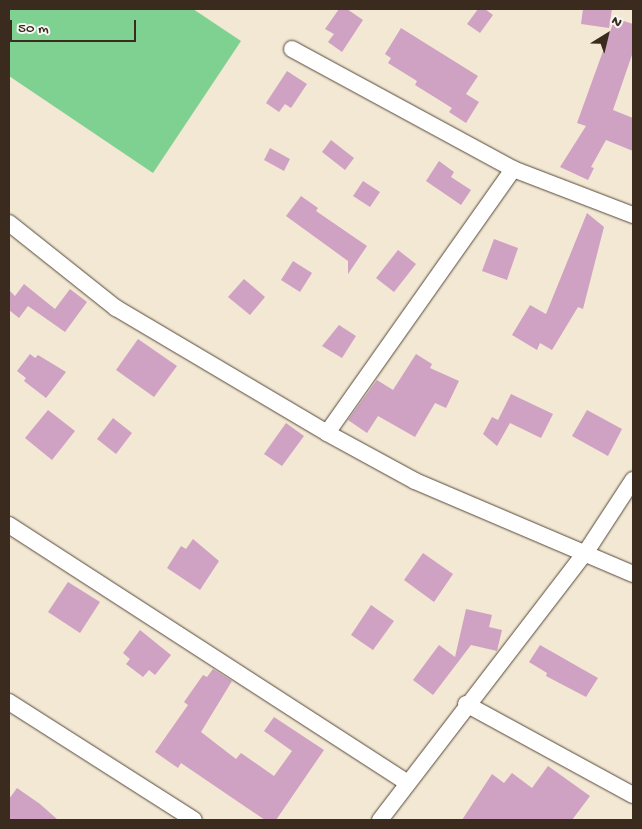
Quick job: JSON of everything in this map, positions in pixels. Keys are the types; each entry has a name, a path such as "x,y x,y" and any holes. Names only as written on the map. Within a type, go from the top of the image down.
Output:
{"street":[{"path":"292,49 513,169 633,215"},
{"path":"327,432 513,169"},
{"path":"9,222 116,308 327,432 415,481 586,552 633,574"},
{"path":"380,820 466,704 586,552 633,480"},
{"path":"9,525 408,783"},
{"path":"9,702 194,820"},
{"path":"466,704 633,795"}],"green space":[{"path":"9,9 193,9 241,41 153,173 9,76"}],"building":[{"path":"339,9 347,9 363,20 342,52 328,42 334,34 325,29"},
{"path":"478,9 485,9 493,15 480,33 467,24"},
{"path":"583,9 612,9 609,28 581,24"},
{"path":"615,18 633,24 633,52 613,110 633,118 633,151 606,140 591,167 594,168 588,180 560,167 586,126 577,123"},
{"path":"401,28 478,76 466,94 479,102 466,123 449,112 452,108 415,85 417,81 388,63 391,58 385,54"},
{"path":"287,71 307,84 291,108 285,104 279,112 266,103"},
{"path":"331,140 354,158 345,170 322,152"},
{"path":"270,148 290,159 284,171 264,160"},
{"path":"439,161 454,172 451,177 471,190 461,205 426,181"},
{"path":"363,181 380,192 370,207 353,196"},
{"path":"301,196 318,208 316,211 367,246 348,274 348,261 286,216"},
{"path":"587,213 604,227 583,309 578,307 552,350 540,343 537,350 512,335 530,305 546,314"},
{"path":"494,239 518,248 507,280 482,271"},
{"path":"398,250 416,264 394,292 376,278"},
{"path":"293,261 312,273 300,292 281,280"},
{"path":"244,279 265,297 250,315 228,297"},
{"path":"24,284 55,309 70,289 87,302 65,332 28,306 19,318 9,310 9,290 15,296"},
{"path":"339,325 356,336 342,358 322,346"},
{"path":"138,339 177,366 154,397 116,370"},
{"path":"30,354 35,358 38,355 66,372 46,398 24,381 26,378 17,371"},
{"path":"416,354 432,364 430,368 459,381 446,408 435,403 415,437 378,416 367,433 348,420 377,380 393,390"},
{"path":"511,394 553,414 541,438 510,423 497,446 483,434 492,417 498,420"},
{"path":"48,410 75,431 52,460 25,438"},
{"path":"587,410 622,429 608,456 572,436"},
{"path":"113,418 132,433 116,454 97,439"},
{"path":"286,423 304,436 282,466 264,454"},
{"path":"193,539 219,561 200,590 167,568 181,546 186,549"},
{"path":"423,553 453,574 434,602 404,580"},
{"path":"68,582 100,602 80,633 48,612"},
{"path":"371,605 394,621 373,650 351,635"},
{"path":"466,609 492,615 489,627 502,630 497,651 471,645 433,695 413,680 439,645 455,657"},
{"path":"140,630 171,655 155,675 149,670 143,677 126,664 130,659 123,653"},
{"path":"540,645 598,678 586,697 546,676 547,673 529,662"},
{"path":"213,669 232,681 201,732 236,759 241,753 274,776 292,751 264,731 274,717 324,750 276,820 265,820 181,763 178,768 155,752 188,705 184,702 203,675 207,677"},
{"path":"548,766 590,796 572,820 462,820 492,774 504,783 512,773 532,788"},
{"path":"17,788 40,804 58,820 9,820 9,799"}]}
